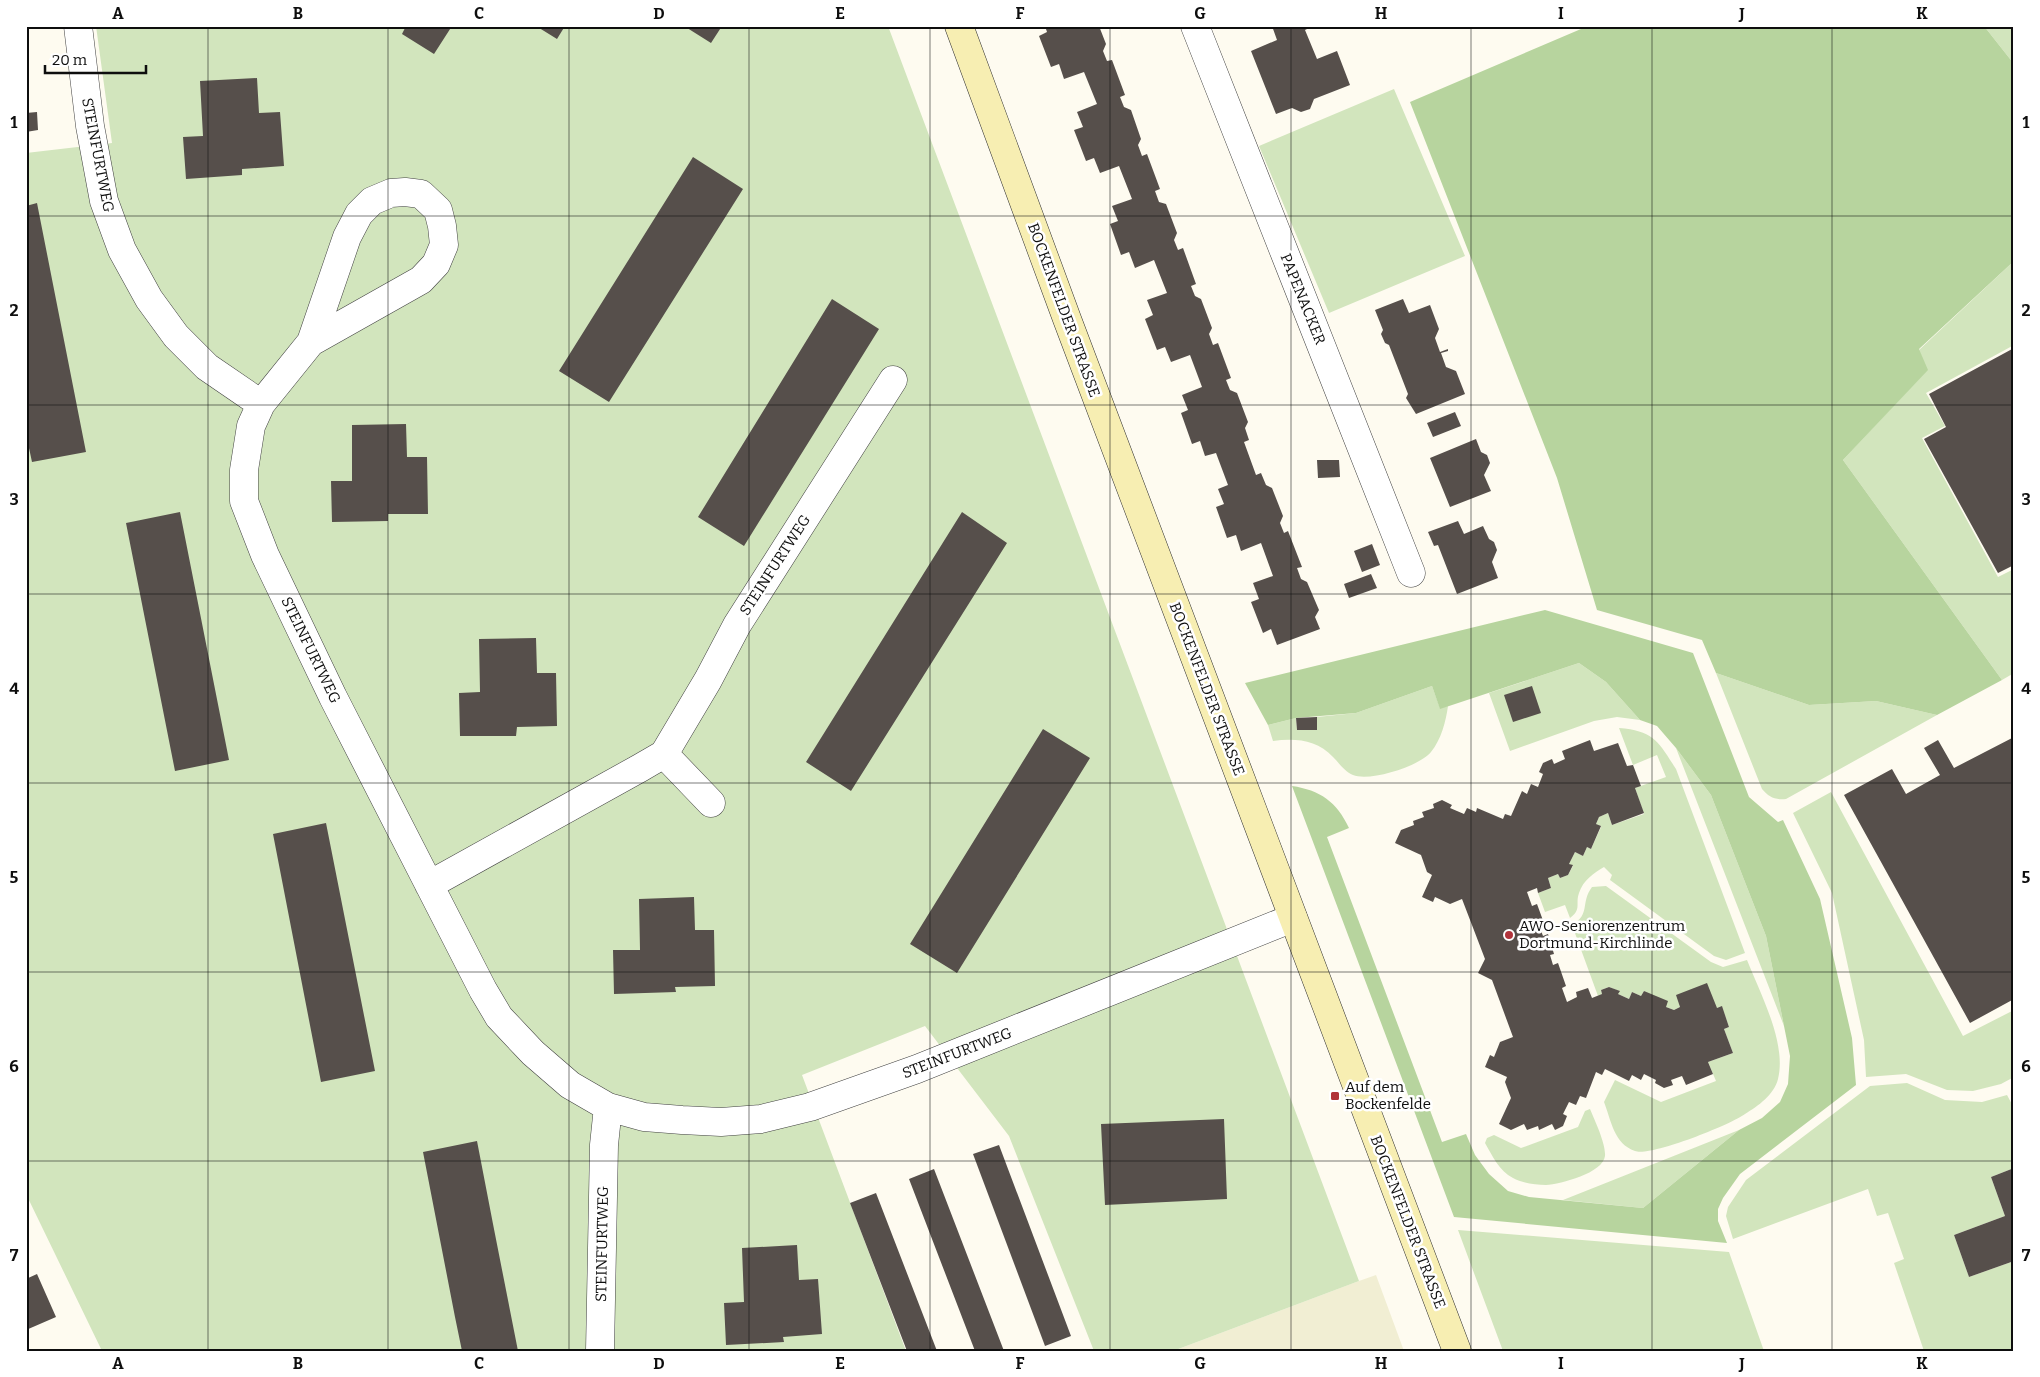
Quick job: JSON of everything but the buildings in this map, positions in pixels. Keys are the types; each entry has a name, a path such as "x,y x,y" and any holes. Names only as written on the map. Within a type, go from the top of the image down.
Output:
{"main road":[{"name":"BOCKENFELDER STRASSE","path":"959,26 1457,1351"}],"street":[{"name":"STEINFURTWEG","path":"78,26 90,126 104,200 122,250 149,299 176,336 207,367 261,404"},
{"name":"PAPENACKER","path":"1195,26 1411,573"},
{"name":"STEINFURTWEG","path":"311,342 421,280 436,264 444,245 442,226 438,210 422,194 391,193 372,201 359,214 347,237 311,342 261,404 251,426 244,470 244,501 253,528 333,696 458,944 499,1017 532,1053 570,1085 608,1107 644,1117 721,1122 761,1119 810,1107 961,1052 1293,918"},
{"name":"STEINFURTWEG","path":"429,884 664,754 708,680 736,625 893,380"},
{"path":"664,754 711,803"},
{"name":"STEINFURTWEG","path":"600,1351 604,1144 608,1107"}],"shaded area":[{"path":"1376,1275 1404,1351 1173,1351 1359,1281"}],"green space":[{"path":"96,26 888,26 1359,1281 1173,1351 1094,1351 1009,1136 925,1026 802,1075 906,1351 102,1351 26,1194 26,153 112,143"},
{"path":"1588,26 1984,26 2014,64 2014,261 1919,349 1928,370 1843,460 2002,680 1937,715 1876,701 1809,705 1716,673 1702,640 1597,610 1557,478 1410,102"},
{"path":"1984,26 2014,26 2014,64"},
{"path":"1394,89 1465,256 1329,313 1259,146"},
{"path":"2014,261 2014,345 1926,393 1945,426 1922,438 1998,577 2014,569 2014,673 2002,680 1843,460 1927,370 1919,350"},
{"path":"1545,610 1693,653 1749,797 1778,822 1783,820 1820,899 1852,1038 1856,1085 1740,1174 1723,1198 1718,1209 1718,1221 1727,1243 1454,1217 1292,786 1319,794 1333,804 1349,828 1327,837 1442,1142 1466,1134 1475,1155 1489,1174 1508,1191 1529,1197 1643,1208 1739,1130 1762,1118 1780,1102 1788,1084 1790,1056 1766,936 1711,795 1676,748 1657,726 1640,720 1606,682 1579,663 1440,709 1432,686 1356,713 1296,718 1268,725 1245,683"},
{"path":"1579,663 1606,682 1640,720 1617,717 1594,721 1510,751 1489,693"},
{"path":"1716,673 1809,705 1876,701 1937,715 1786,799 1778,799 1770,796 1762,789"},
{"path":"1432,686 1440,708 1448,706 1438,742 1431,752 1417,762 1382,774 1361,777 1350,774 1327,751 1306,741 1273,741 1268,725 1296,718 1297,730 1317,730 1317,717 1356,713"},
{"path":"1619,728 1631,729 1654,739 1676,769 1745,953 1726,960 1714,956 1610,880 1612,875 1604,867 1583,884 1574,915 1570,918 1565,905 1545,912 1538,893 1551,888 1548,878 1558,874 1560,878 1568,875 1573,866 1569,864 1575,852 1583,856 1587,847 1591,849 1601,827 1596,824 1599,817 1608,813 1612,825 1644,814 1635,788 1666,777 1657,755 1633,765"},
{"path":"1676,748 1711,795 1766,936 1784,1026"},
{"path":"1831,792 1963,1036 2014,1010 2014,1077 2001,1084 1973,1091 1947,1090 1906,1074 1866,1077 1864,1040 1832,893 1793,813"},
{"path":"1606,886 1711,962 1723,967 1747,960 1771,1018 1779,1050 1780,1065 1778,1079 1773,1090 1765,1100 1737,1119 1708,1132 1672,1145 1643,1152 1628,1148 1622,1143 1611,1124 1604,1102 1615,1080 1661,1102 1716,1081 1708,1062 1733,1053 1724,1029 1729,1027 1722,1007 1717,1008 1677,995 1680,1007 1674,1010 1666,1007 1644,991 1641,996 1632,992 1629,999 1618,994 1619,991 1609,987 1601,990 1602,994 1598,996 1572,925 1578,921 1584,912 1586,898 1592,887"},
{"path":"1907,1083 1945,1100 1982,1102 2007,1095 2014,1108 2014,1168 1991,1177 2005,1216 1954,1235 1969,1277 2014,1261 2014,1350 1924,1351 1894,1263 1904,1259 1888,1213 1877,1216 1868,1189 1733,1239 1726,1216 1728,1207 1746,1180 1870,1086"},
{"path":"1590,1109 1602,1139 1605,1156 1603,1162 1597,1168 1571,1180 1537,1185 1517,1180 1500,1167 1485,1143 1487,1138 1494,1135 1521,1148 1578,1127 1585,1111"},
{"path":"1739,1130 1643,1208 1563,1200"},
{"path":"1458,1230 1729,1252 1764,1351 1503,1351"}],"place":[{"name":"AWO-Seniorenzentrum Dortmund-Kirchlinde","path":"1509,935"},
{"name":"Auf dem Bockenfelde","path":"1335,1096"}]}
